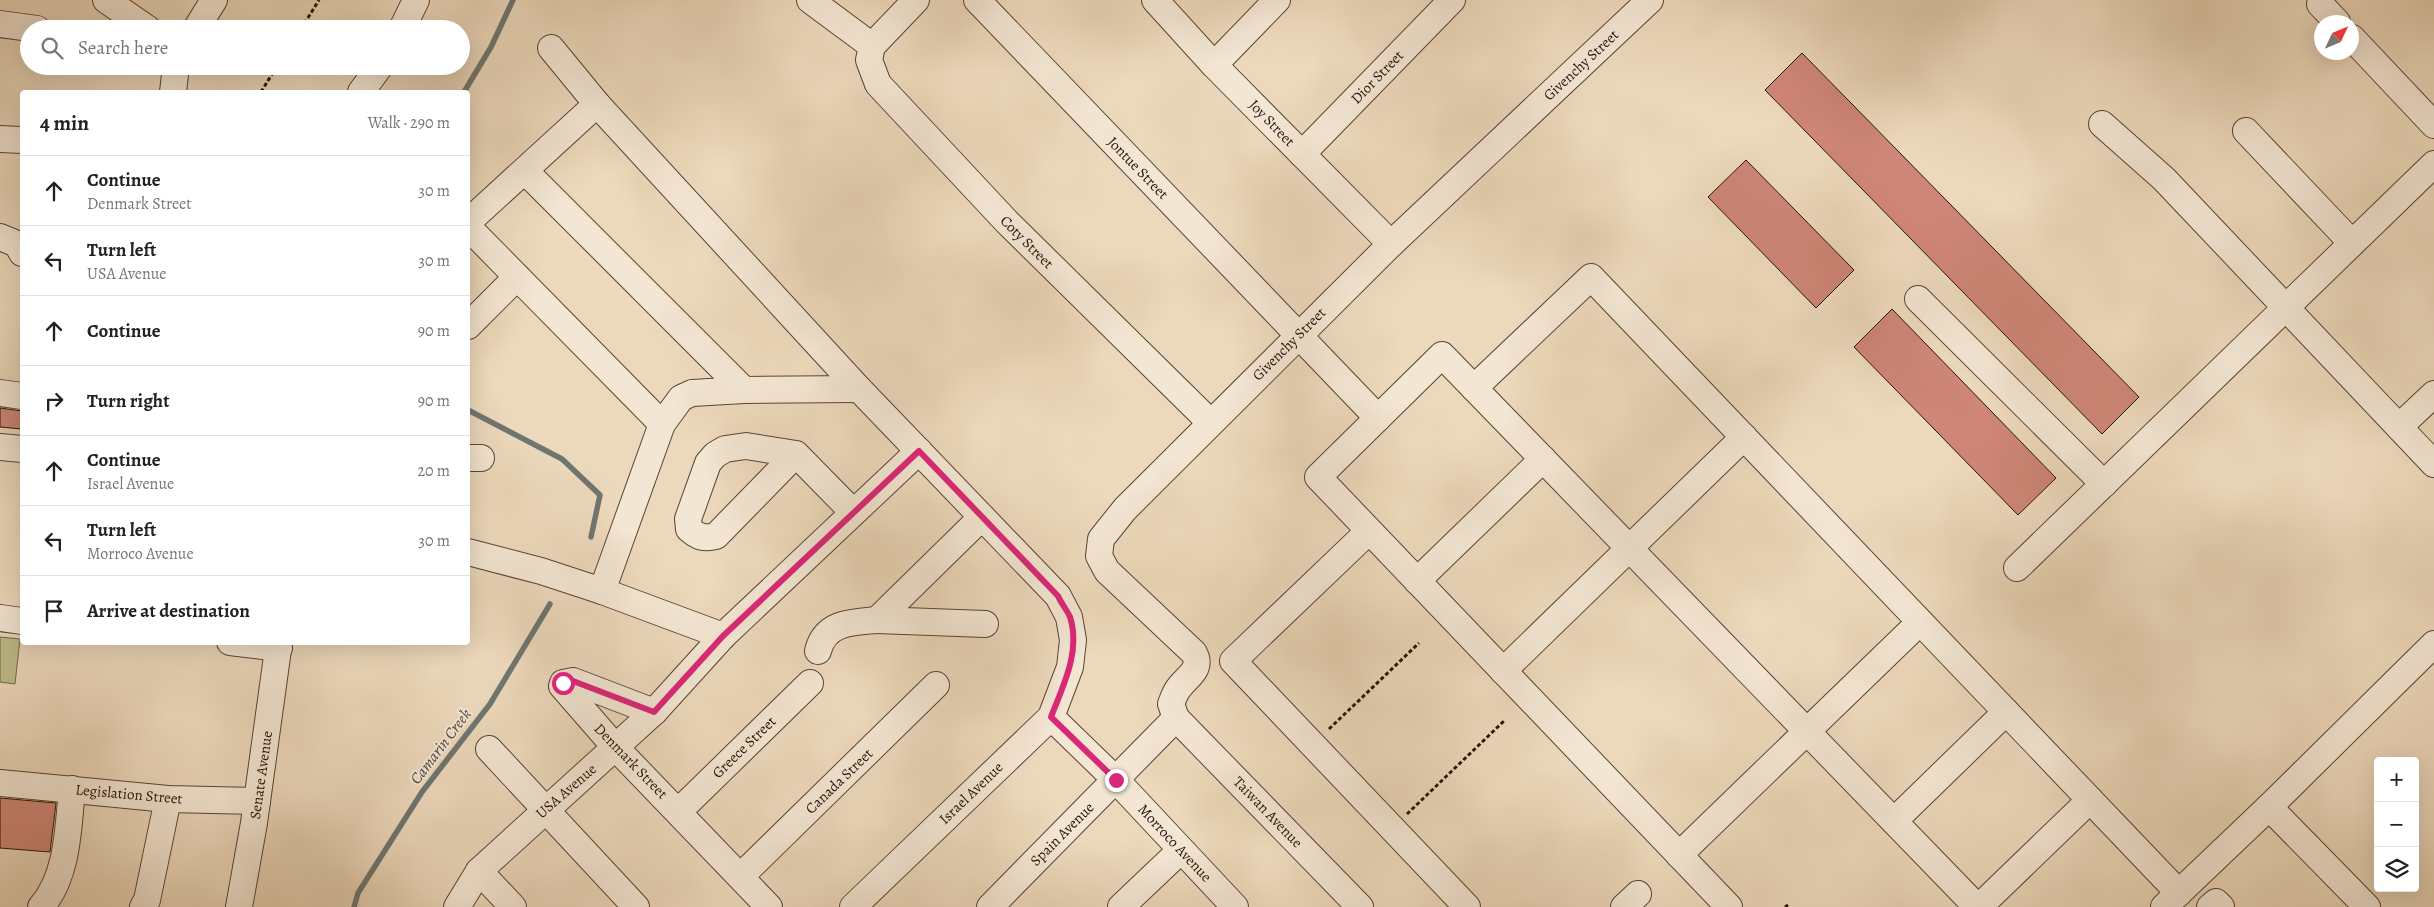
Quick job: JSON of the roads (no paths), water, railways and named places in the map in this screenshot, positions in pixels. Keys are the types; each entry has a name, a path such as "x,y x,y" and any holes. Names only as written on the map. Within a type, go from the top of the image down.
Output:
{"street":[{"path":"106,0 135,20"},
{"path":"202,20 214,0"},
{"path":"406,20 416,0"},
{"path":"810,0 872,46 916,0"},
{"name":"Jontue Street","path":"977,0 1378,418"},
{"name":"Joy Street","path":"1155,0 1214,65 1392,244"},
{"path":"1214,65 1277,0"},
{"name":"Dior Street","path":"1302,154 1452,0"},
{"name":"Givenchy Street","path":"1176,718 1171,704 1176,690 1196,668 1198,661 1194,653 1107,571 1099,556 1101,539 1125,509 1298,335 1650,0"},
{"path":"2320,4 2330,15"},
{"path":"0,24 20,27"},
{"path":"2359,45 2434,125"},
{"name":"Coty Street","path":"872,46 868,60 878,84 1007,222 1210,422"},
{"name":"Israel Avenue","path":"551,48 596,104 858,388 1058,596 1070,617 1073,640 1070,667 1051,717 861,905"},
{"path":"173,90 175,75"},
{"path":"362,90 373,75"},
{"path":"470,220 596,104"},
{"path":"2102,124 2164,179 2434,464"},
{"path":"2246,131 2352,243"},
{"path":"0,139 20,140"},
{"path":"2017,568 2434,164"},
{"path":"525,171 744,390"},
{"path":"470,229 662,424"},
{"path":"0,237 17,244 20,249"},
{"path":"470,324 517,277"},
{"path":"1474,388 1591,277 2090,800 2171,900 2269,807 2434,644"},
{"path":"1918,299 2104,484"},
{"path":"1729,907 1318,477 1442,355 1978,907 2090,800"},
{"path":"594,588 662,424 681,398 692,393 744,390 858,388"},
{"path":"0,393 20,396"},
{"path":"2399,428 2434,394"},
{"path":"1503,671 1744,437"},
{"path":"0,447 20,449"},
{"name":"USA Avenue","path":"457,907 479,871 654,712 723,636 919,451"},
{"path":"796,454 853,512"},
{"path":"1417,581 1543,459"},
{"path":"877,620 982,517"},
{"path":"1369,531 1232,660 1467,907"},
{"path":"470,553 541,571 594,588 723,636"},
{"path":"0,618 20,621"},
{"path":"818,651 825,635 833,628 848,622 877,620 985,624"},
{"path":"1679,855 1920,622"},
{"name":"Senate Avenue","path":"239,907 257,801 279,645"},
{"name":"Denmark Street","path":"654,712 573,681 563,683 562,686 616,748 679,811 769,907"},
{"name":"Greece Street","path":"679,811 810,683"},
{"name":"Canada Street","path":"741,876 936,685"},
{"path":"1894,822 2006,712"},
{"name":"Morroco Avenue","path":"1051,717 1116,780 1235,907"},
{"name":"Spain Avenue","path":"990,907 1176,718"},
{"name":"Taiwan Avenue","path":"1176,718 1360,907"},
{"path":"489,749 636,907"},
{"name":"Legislation Street","path":"0,783 168,799 257,801"},
{"path":"41,907 53,893 67,843 72,789"},
{"path":"143,907 147,900 168,799"},
{"path":"2269,807 2367,907"},
{"path":"1121,907 1180,850"},
{"path":"479,871 514,907"},
{"path":"2210,907 2216,902 2221,907"}],"waterway":[{"name":"Camarin Creek","path":"465,90 491,47 513,0"},
{"name":"Camarin Creek","path":"470,411 562,459 600,495 591,537"},
{"name":"Camarin Creek","path":"354,907 358,893 422,792 490,704 550,604"}]}
